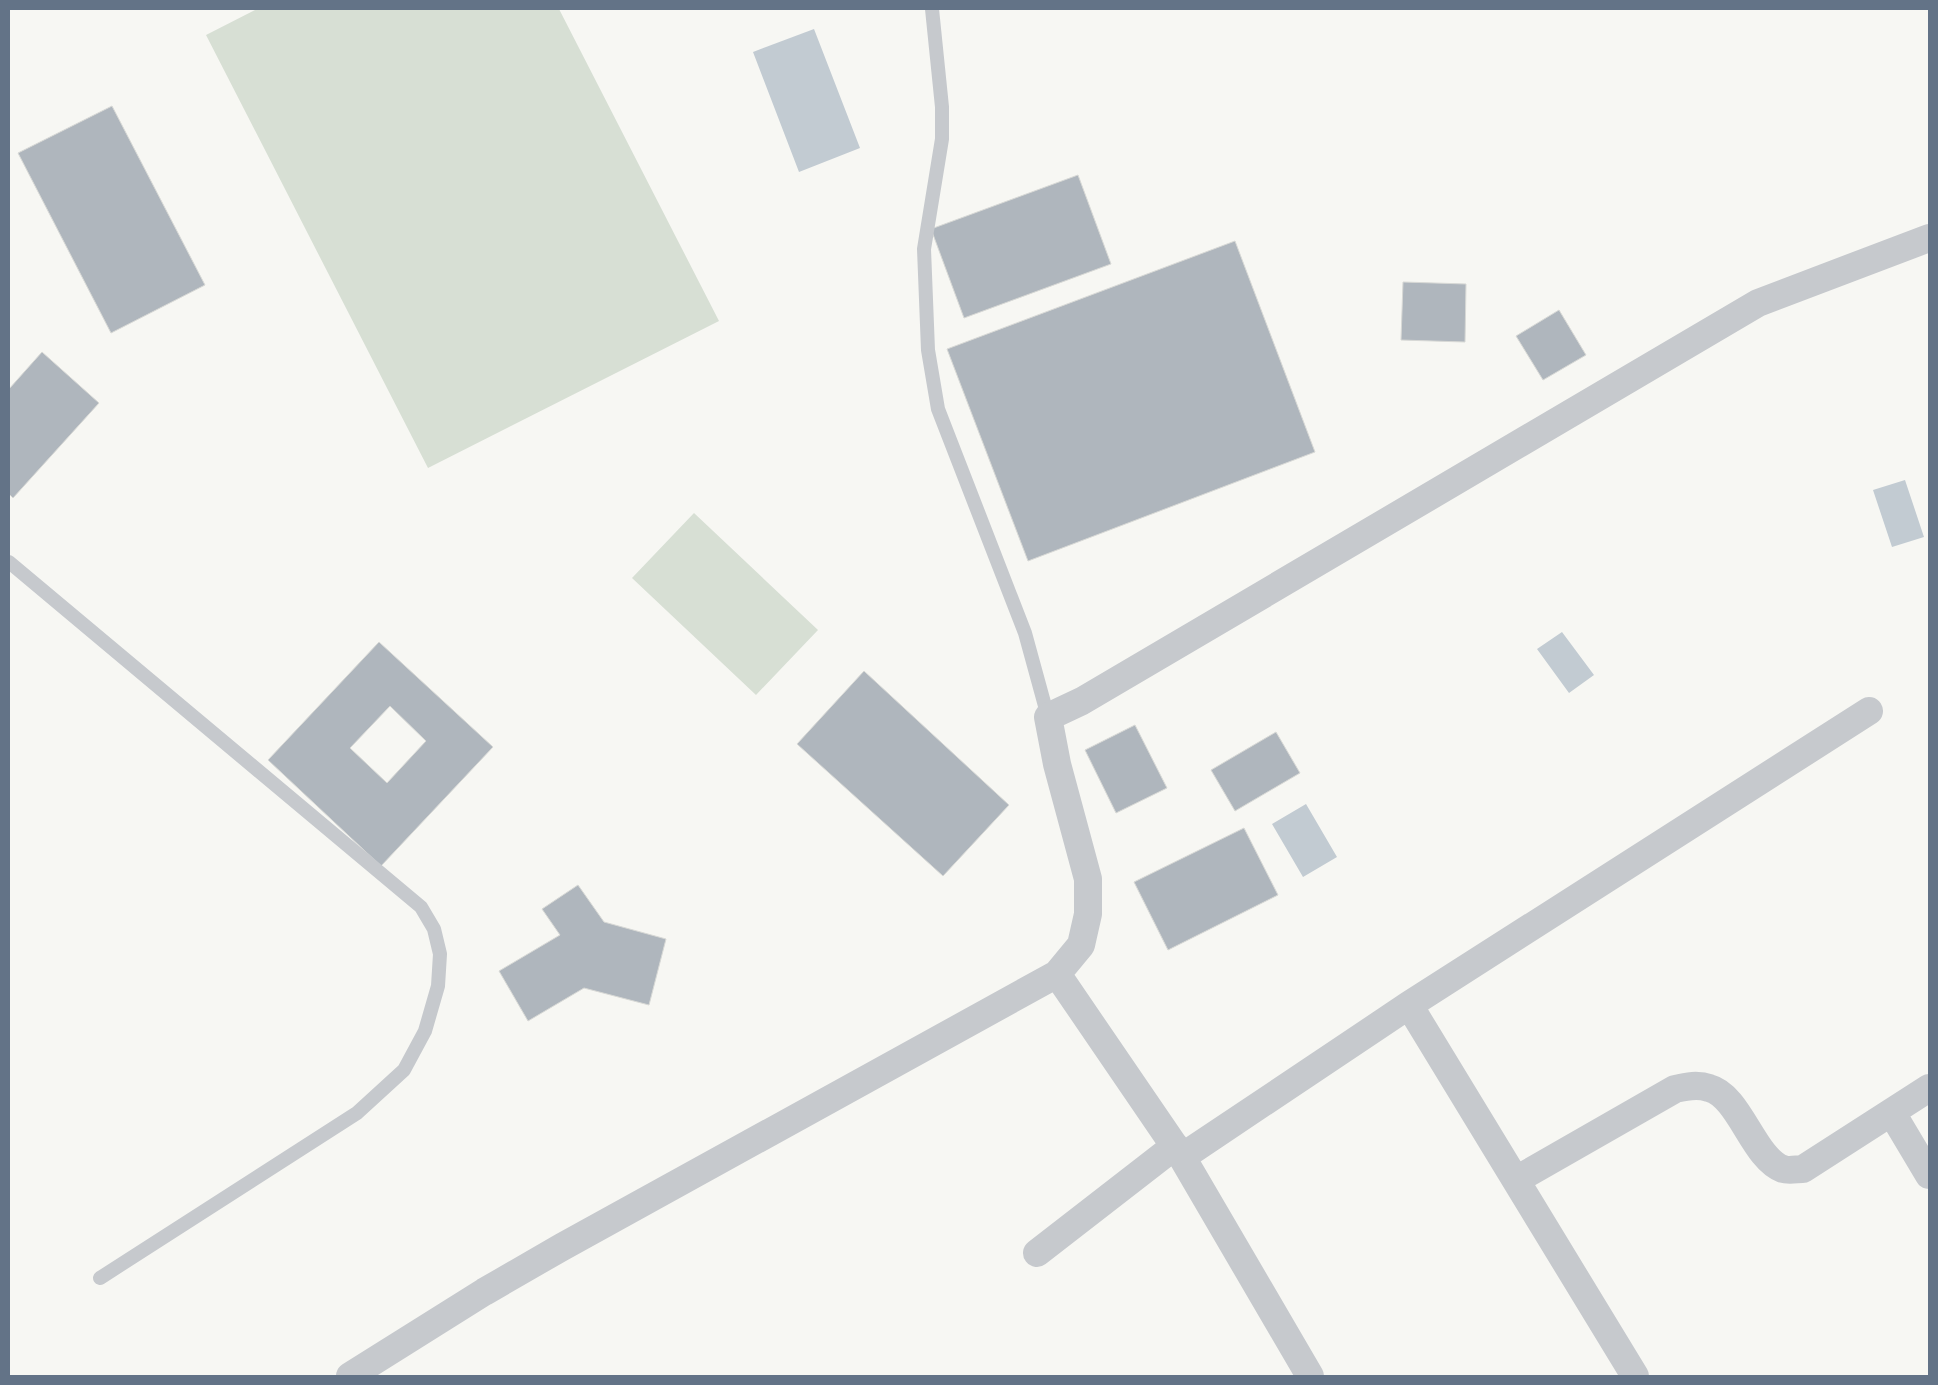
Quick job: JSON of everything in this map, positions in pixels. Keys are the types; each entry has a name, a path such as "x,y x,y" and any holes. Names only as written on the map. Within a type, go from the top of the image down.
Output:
{"street":[{"path":"350,1376 484,1292 562,1247 1057,974 1081,945 1088,914 1088,879 1057,764 1048,717 1082,701 1758,303 1929,238"},
{"path":"1037,1253 1178,1151 1869,711"},
{"path":"1057,974 1178,1151 1310,1376"},
{"path":"1409,1004 1635,1376"},
{"path":"1516,1180 1675,1088 1696,1085 1712,1088 1725,1098 1772,1163 1785,1170 1803,1169 1929,1088"},
{"path":"1892,1113 1929,1175"}],"lane":[{"path":"932,9 942,107 942,139 924,248 928,350 938,409 1025,633 1048,717"},
{"path":"9,562 420,907 434,929 440,954 438,986 425,1031 404,1070 358,1113 100,1278"}],"shaded area":[{"path":"257,9 559,9 719,321 428,468 206,35"},
{"path":"814,29 860,148 799,172 753,52"},
{"path":"1905,480 1924,537 1892,547 1873,490"},
{"path":"694,513 818,630 756,695 632,578"},
{"path":"1562,632 1594,675 1569,693 1537,649"},
{"path":"1306,804 1337,857 1303,877 1272,824"}],"building":[{"path":"112,106 205,285 111,333 18,153"},
{"path":"1078,175 1111,264 964,318 931,229"},
{"path":"1235,241 1315,452 1028,561 947,349"},
{"path":"1403,282 1466,284 1465,342 1401,340"},
{"path":"1559,310 1586,355 1543,380 1516,336"},
{"path":"42,352 99,403 13,498 9,494 9,389"},
{"path":"379,642 493,747 381,866 268,760","holes":["390,706 426,741 387,783 350,748"]},
{"path":"864,671 1009,805 943,876 797,744"},
{"path":"1135,725 1167,788 1116,813 1085,750"},
{"path":"1276,732 1300,773 1235,811 1211,770"},
{"path":"1244,828 1278,895 1168,950 1134,882"},
{"path":"578,885 604,922 666,939 649,1005 584,988 528,1021 499,971 560,935 542,909"}]}
